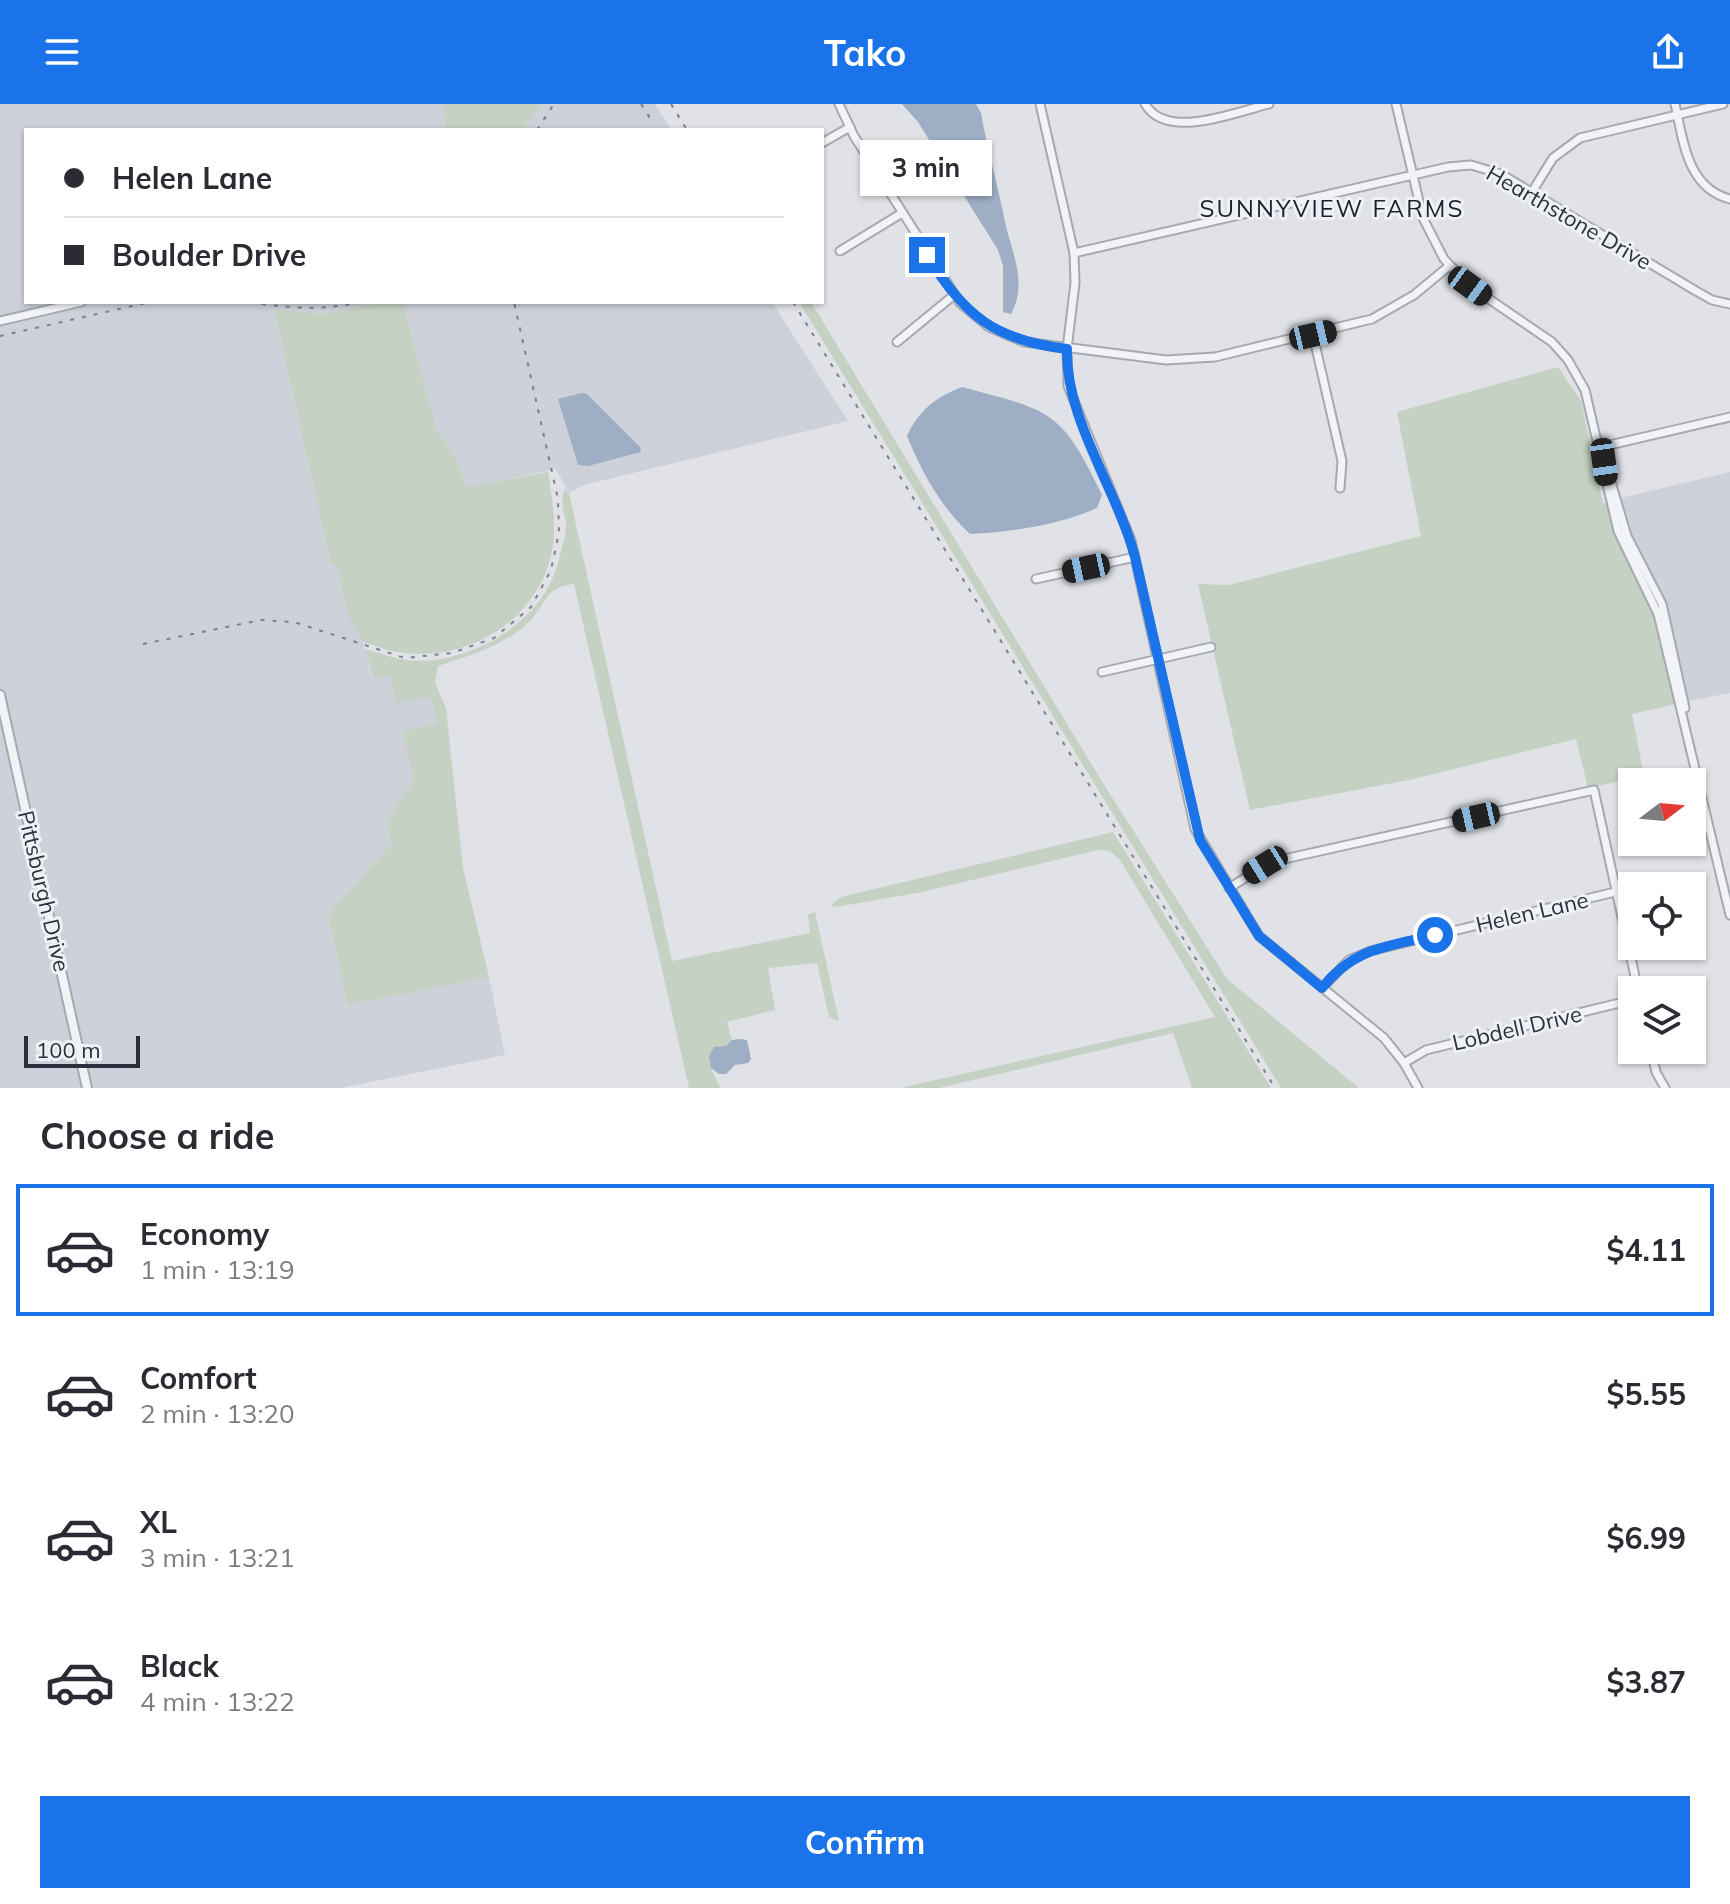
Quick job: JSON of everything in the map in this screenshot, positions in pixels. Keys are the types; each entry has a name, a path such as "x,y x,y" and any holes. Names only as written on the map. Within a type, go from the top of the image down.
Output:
{"street":[{"path":"839,104 850,127 954,295 971,313 996,331 1024,342 1185,361 1350,326 1386,312 1414,295 1449,266"},
{"path":"1040,104 1074,253 1075,283 1067,349 1068,386 1125,523 1135,557 1195,829 1229,888 1268,945 1384,1038 1404,1063 1418,1088"},
{"path":"1145,104 1158,119 1174,124 1269,104"},
{"path":"1396,104 1428,231 1449,266 1476,291 1537,329 1561,351 1585,390 1601,447 1618,531 1656,607 1676,692 1685,715 1730,915"},
{"path":"1675,104 1692,169 1706,186 1730,199"},
{"path":"1532,192 1553,158 1571,142 1592,134 1723,104"},
{"path":"824,142 850,127"},
{"name":"Hearthstone Drive","path":"1074,253 1413,175 1471,165 1495,171 1696,291 1712,300 1730,304"},
{"path":"840,251 902,213"},
{"path":"897,342 954,295"},
{"path":"0,321 72,304"},
{"path":"1313,335 1342,461 1340,488"},
{"path":"1601,447 1730,417"},
{"path":"1036,579 1135,557"},
{"path":"1102,672 1211,647"},
{"name":"Pittsburgh Drive","path":"0,695 87,1088"},
{"path":"1229,888 1271,862 1594,790 1635,976"},
{"path":"1720,871 1730,868"},
{"name":"Helen Lane","path":"1322,988 1339,968 1370,951 1615,892"},
{"name":"Lobdell Drive","path":"1404,1063 1426,1050 1618,1003"},
{"path":"1654,1064 1665,1088"}],"shaded area":[{"path":"0,104 442,104 447,128 24,128 24,304 373,304 324,314 274,309 331,565 337,564 348,616 363,642 372,678 390,674 431,696 437,723 414,780 386,822 392,843 328,915 348,1005 489,977 505,1055 341,1088 0,1088"},
{"path":"542,104 655,104 670,128 524,128"},
{"path":"404,304 773,304 848,421 584,485 569,493 556,469 467,488 454,455 436,428"},
{"path":"1730,472 1730,693 1688,701 1667,611 1658,585 1631,540 1621,498"}],"green space":[{"path":"442,104 542,104 524,128 447,128"},
{"path":"373,304 404,304 436,428 454,455 467,487 548,472 554,531 545,575 517,615 477,642 430,654 389,650 363,642 348,616 337,565 331,565 274,309 324,314"},
{"path":"800,304 812,304 1098,775 1227,979 1359,1088 1281,1088"},
{"path":"1558,367 1581,401 1603,503 1607,503 1618,541 1652,604 1676,704 1632,714 1642,768 1618,768 1618,782 1588,788 1576,739 1409,780 1250,810 1198,584 1229,585 1421,536 1397,412"},
{"path":"565,489 569,493 672,961 810,933 808,915 815,912 839,1021 829,1017 817,963 768,968 775,1010 727,1022 732,1040 727,1046 719,1046 711,1068 720,1088 689,1088 574,584 551,593 529,622 509,637 486,649 438,666 435,683 446,708 463,868 489,977 348,1005 328,915 392,843 386,822 414,780 403,731 437,723 431,697 396,703 390,675 373,678 365,649 405,660 440,659 483,646 521,621 536,605 557,566 566,530 562,499"},
{"path":"1113,832 1271,1088 1192,1088 1173,1033 939,1088 900,1088 1215,1017 1120,860 1110,851 1098,850 922,892 836,907 831,905 841,897"}],"water":[{"path":"902,104 976,104 981,113 1018,278 1016,302 1011,314 1003,312 1003,266 998,250 918,122"},
{"path":"962,387 1035,409 1063,429 1102,495 1097,508 1035,527 970,534 933,489 907,436 929,406"},
{"path":"587,394 640,447 641,452 588,466 578,465 558,399"},
{"path":"732,1040 747,1040 751,1059 748,1063 735,1065 726,1074 719,1074 711,1068 709,1056 714,1047 726,1046"}],"railway":[{"path":"538,128 554,104"},
{"path":"641,104 650,118"},
{"path":"671,104 686,128"},
{"path":"0,336 141,304"},
{"path":"264,304 305,308 349,304"},
{"path":"143,644 261,620 294,622 405,658 452,653 494,638 531,607 551,570 559,533 558,499 514,304"},
{"path":"794,304 1275,1088"}],"district":[{"name":"SUNNYVIEW FARMS","path":"1332,209"}],"route":[{"path":"927,255 960,303 989,327 1024,342 1067,349 1068,386 1125,523 1135,557 1195,829 1259,936 1322,988 1339,968 1360,954 1435,935"}]}
